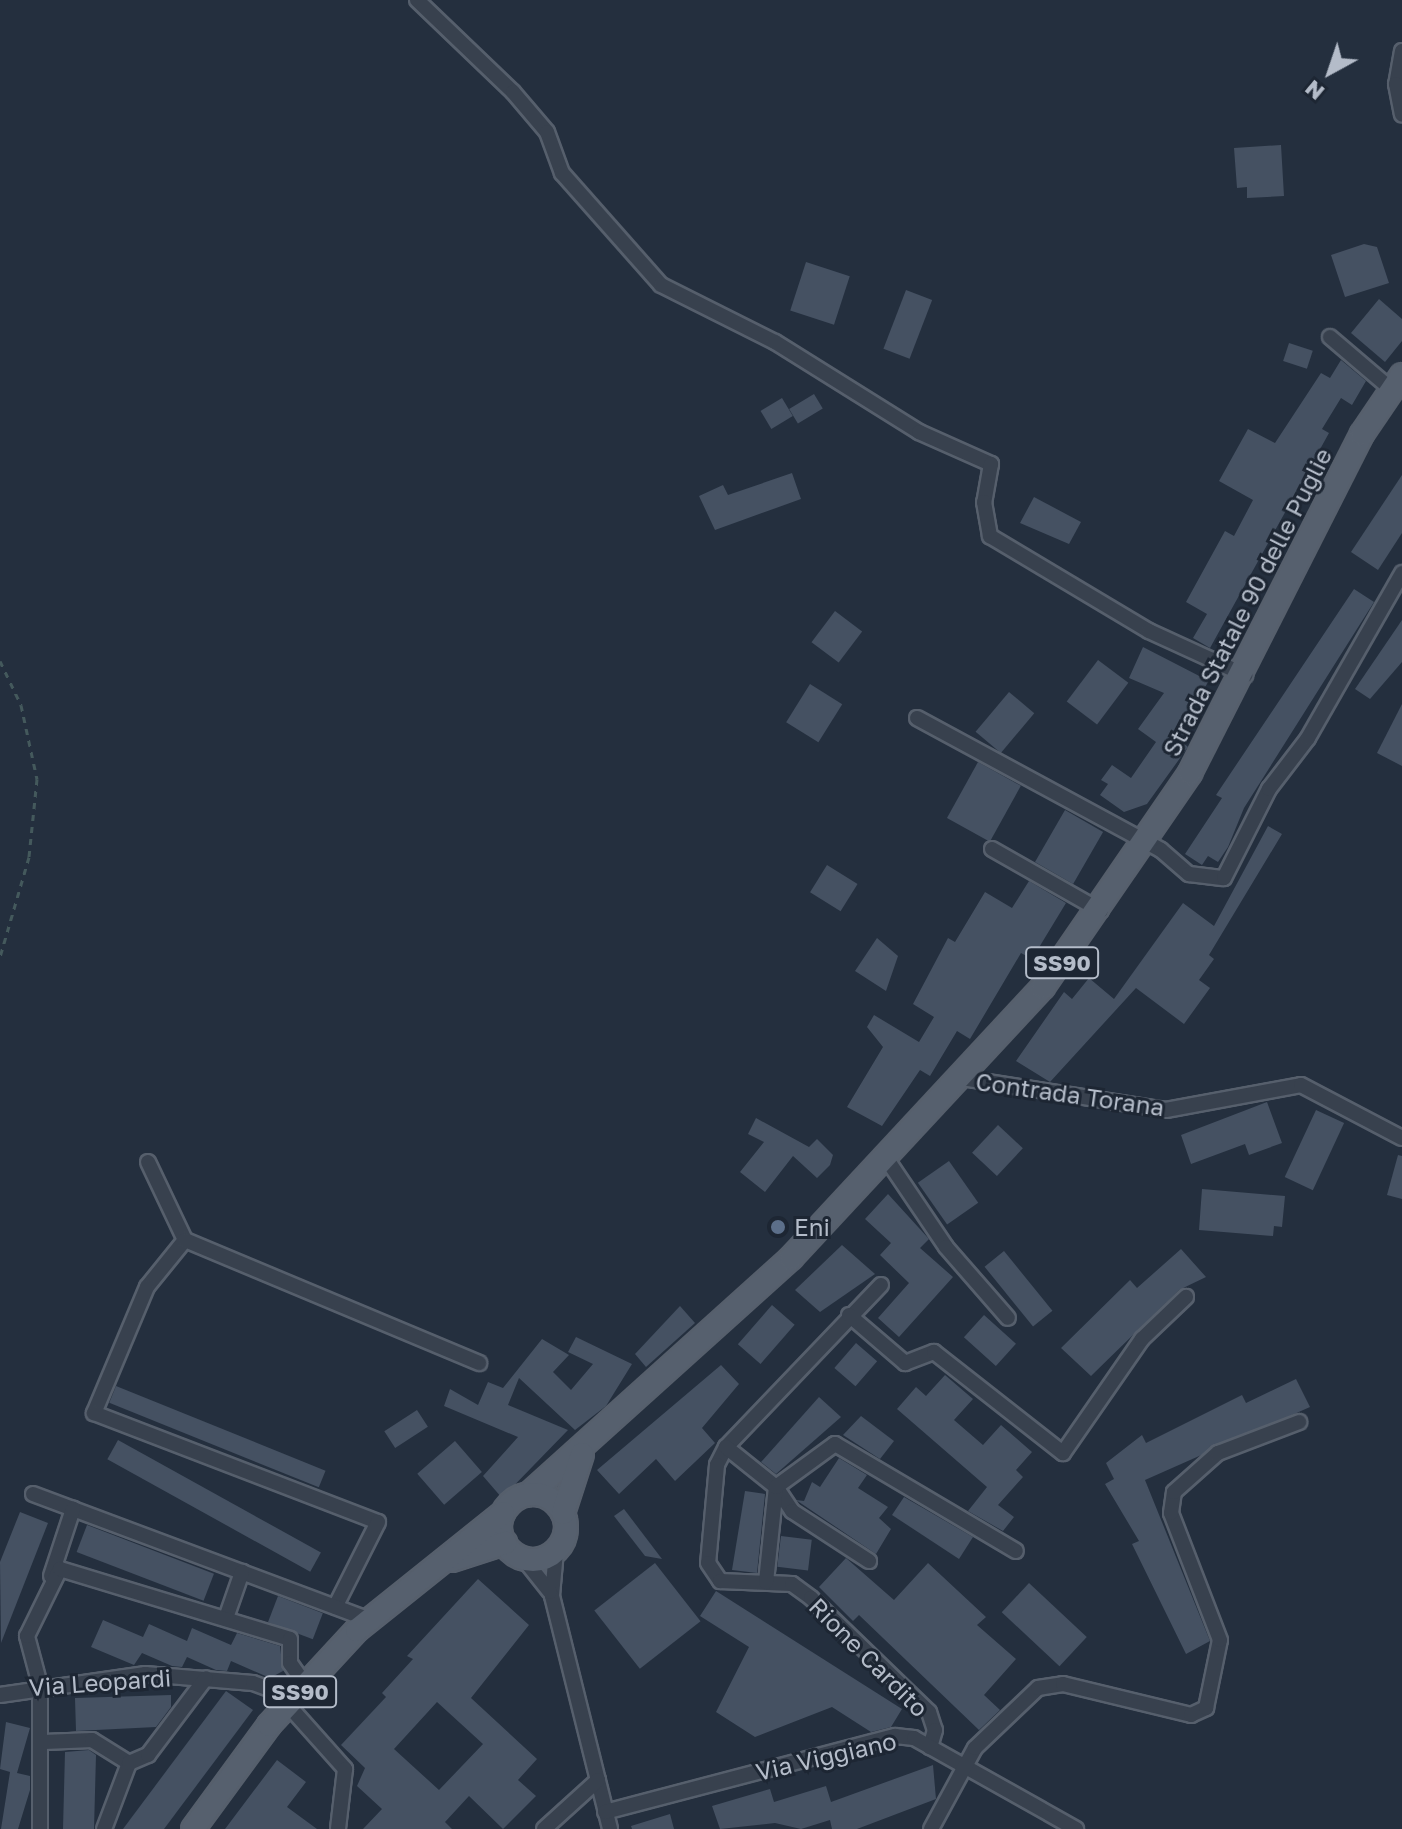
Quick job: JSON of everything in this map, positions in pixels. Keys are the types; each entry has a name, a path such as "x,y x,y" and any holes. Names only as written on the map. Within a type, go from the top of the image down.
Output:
{"main road":[{"name":"Strada Statale 90 delle Puglie","path":"193,1829 296,1696 370,1620 585,1449 791,1258 962,1078 1101,911 1147,843 1245,675 1362,434 1397,382"},
{"name":"Strada Statale 90 delle Puglie","path":"556,1551 565,1533 563,1513 570,1475 585,1449"},
{"path":"529,1494 549,1498 563,1513"},
{"path":"503,1513 505,1543 523,1558 556,1551"},
{"name":"Strada Statale 90 delle Puglie","path":"427,1575 469,1551 505,1543"}],"street":[{"path":"417,0 522,102 547,132 562,173 661,285 775,342 919,432 991,464 984,502 990,536 1149,631 1245,675"},
{"path":"1402,51 1396,84 1402,114"},
{"path":"1330,337 1397,382"},
{"path":"917,718 1147,843 1189,874 1224,878 1269,789 1308,738 1402,573"},
{"path":"992,849 1101,911"},
{"name":"Contrada Torana","path":"962,1078 1166,1110 1301,1085 1402,1138"},
{"path":"886,1158 946,1247 1008,1318"},
{"path":"148,1162 185,1240 479,1363"},
{"path":"185,1240 147,1287 94,1413 378,1522 335,1607"},
{"name":"Rione Cardito","path":"881,1285 726,1447 714,1485 709,1569 720,1581 792,1584 811,1598 929,1712 935,1730 930,1747"},
{"path":"849,1315 905,1363 934,1352 1063,1453 1142,1339 1186,1297"},
{"path":"931,1829 963,1770 1016,1708 1052,1682 1169,1711 1206,1708 1220,1640 1175,1525 1174,1492 1218,1453 1299,1422"},
{"path":"766,1582 776,1487 835,1444 1016,1551"},
{"path":"726,1447 776,1487 792,1511 869,1561"},
{"path":"33,1494 370,1620"},
{"path":"40,1829 44,1742 40,1685 27,1636 51,1577 73,1509"},
{"path":"556,1551 552,1596 610,1829"},
{"path":"523,1558 552,1596"},
{"path":"51,1577 75,1571 290,1639 290,1663 296,1696 345,1769 338,1829"},
{"path":"226,1618 242,1572"},
{"name":"Via Leopardi","path":"0,1695 40,1685 145,1674 206,1678 296,1696"},
{"path":"104,1829 129,1763 148,1755 206,1678"},
{"name":"Via Viggiano","path":"605,1812 895,1736 930,1747 963,1770 1076,1829"},
{"path":"44,1742 92,1740 129,1763"},
{"path":"544,1829 598,1780"}],"path":[{"path":"0,661 21,705 37,779 29,857 0,957"}],"building":[{"path":"1281,145 1284,196 1247,198 1247,187 1237,188 1234,148"},
{"path":"1364,244 1377,247 1389,283 1345,297 1331,255"},
{"path":"806,262 850,276 834,325 790,311"},
{"path":"906,290 932,300 910,359 883,349"},
{"path":"1379,299 1402,319 1402,341 1385,362 1351,333"},
{"path":"1289,343 1313,351 1307,369 1283,361"},
{"path":"1341,360 1366,381 1352,405 1341,398 1322,429 1329,433 1210,648 1193,638 1207,614 1186,602 1225,531 1234,536 1253,500 1219,481 1248,429 1275,443 1321,373 1330,378"},
{"path":"814,394 823,409 798,424 789,409"},
{"path":"782,398 793,416 771,429 761,411"},
{"path":"792,473 801,499 715,530 699,496 723,485 728,495"},
{"path":"1402,475 1402,533 1378,570 1351,552"},
{"path":"1034,497 1081,522 1069,544 1020,523"},
{"path":"1354,589 1374,602 1244,808 1228,847 1218,862 1208,856 1202,865 1185,854 1222,798 1216,795"},
{"path":"835,611 862,631 839,663 812,642"},
{"path":"1402,620 1402,662 1370,699 1355,689"},
{"path":"1143,647 1209,681 1180,725 1188,731 1181,741 1188,747 1147,804 1124,812 1100,795 1108,784 1101,780 1112,765 1131,778 1156,742 1138,729 1164,693 1129,678"},
{"path":"1098,660 1128,683 1097,724 1067,702"},
{"path":"810,684 842,704 818,742 786,722"},
{"path":"1009,692 1034,713 1001,753 976,732"},
{"path":"1402,704 1402,766 1377,753"},
{"path":"978,762 1021,786 990,842 947,818"},
{"path":"1065,810 1103,832 1073,884 1035,862"},
{"path":"1268,826 1282,834 1209,955 1214,959 1199,980 1210,988 1184,1024 1136,988 1050,1082 1016,1061 1064,992 1072,999 1089,978 1114,999 1183,903 1214,926"},
{"path":"827,865 858,884 841,911 810,892"},
{"path":"1029,881 1066,903 1032,959 1021,953 970,1039 957,1031 930,1076 920,1070 882,1126 847,1107 883,1047 867,1027 874,1015 919,1042 934,1017 913,1004 948,938 955,942 985,892 1012,908"},
{"path":"877,938 898,956 886,991 855,971"},
{"path":"1267,1102 1282,1143 1249,1155 1245,1144 1191,1164 1181,1135"},
{"path":"1316,1110 1344,1123 1313,1190 1285,1177"},
{"path":"756,1118 809,1147 817,1139 833,1155 830,1165 817,1178 793,1156 765,1192 740,1172 764,1142 748,1134"},
{"path":"998,1125 1023,1148 997,1176 972,1153"},
{"path":"1398,1155 1402,1156 1402,1199 1387,1195"},
{"path":"949,1161 978,1203 947,1225 918,1183"},
{"path":"1202,1189 1285,1196 1282,1227 1274,1226 1273,1236 1199,1230"},
{"path":"888,1194 929,1239 920,1248 953,1277 899,1337 878,1318 909,1283 880,1255 891,1243 865,1219"},
{"path":"842,1245 875,1274 820,1312 795,1290"},
{"path":"1181,1249 1206,1277 1179,1290 1091,1376 1061,1348 1130,1280 1137,1288"},
{"path":"1004,1251 1052,1311 1033,1327 985,1267"},
{"path":"772,1305 795,1325 761,1364 738,1344"},
{"path":"680,1306 695,1323 646,1367 635,1354"},
{"path":"984,1315 1016,1344 996,1366 964,1337"},
{"path":"576,1337 632,1364 606,1406 575,1430 519,1378 508,1405 568,1430 502,1498 483,1476 518,1437 444,1406 450,1389 478,1405 488,1382 503,1388 542,1339 569,1355 553,1372 571,1390 593,1364 568,1352"},
{"path":"856,1343 877,1361 855,1386 834,1368"},
{"path":"721,1365 739,1384 702,1428 715,1443 675,1481 656,1459 619,1494 597,1470"},
{"path":"945,1375 973,1399 954,1420 983,1445 1001,1425 1032,1452 1016,1470 1023,1477 998,1505 1014,1517 1003,1531 968,1511 987,1487 897,1409 916,1387 926,1396"},
{"path":"1296,1379 1310,1407 1145,1480 1210,1641 1186,1654 1132,1544 1139,1541 1105,1484 1114,1479 1106,1463 1142,1435 1146,1443 1242,1395 1246,1403"},
{"path":"116,1386 326,1471 319,1487 109,1403"},
{"path":"819,1397 841,1417 776,1474 761,1462"},
{"path":"417,1410 428,1427 395,1448 384,1431"},
{"path":"861,1416 894,1441 880,1459 843,1435"},
{"path":"118,1440 321,1552 310,1572 107,1459"},
{"path":"455,1441 482,1472 444,1505 417,1474"},
{"path":"839,1458 867,1475 858,1488 888,1507 879,1518 891,1529 876,1554 796,1500 804,1501 812,1482 820,1487"},
{"path":"745,1491 765,1494 757,1573 732,1570"},
{"path":"904,1497 973,1537 959,1559 892,1515"},
{"path":"624,1509 662,1559 645,1556 614,1516"},
{"path":"20,1512 48,1523 1,1643 0,1562"},
{"path":"87,1525 214,1574 204,1601 77,1552"},
{"path":"781,1536 812,1540 808,1571 777,1567"},
{"path":"846,1558 894,1600 928,1563 986,1617 977,1625 1016,1659 984,1695 1000,1710 979,1730 859,1615 853,1621 819,1587"},
{"path":"655,1563 701,1621 640,1669 594,1610"},
{"path":"478,1579 529,1625 471,1698 537,1759 518,1780 536,1796 503,1829 469,1796 445,1822 452,1829 363,1829 382,1809 357,1786 365,1768 341,1745 386,1697 382,1693 413,1659 407,1656","holes":["437,1702 483,1744 439,1790 394,1749"]},
{"path":"1029,1583 1087,1637 1059,1666 1002,1612"},
{"path":"716,1591 902,1709 891,1727 871,1732 832,1707 755,1737 716,1712 749,1647 700,1616"},
{"path":"278,1596 323,1613 313,1639 268,1622"},
{"path":"103,1620 143,1637 149,1624 187,1641 192,1628 231,1645 237,1633 280,1646 283,1671 270,1678 231,1661 227,1671 216,1670 187,1657 182,1667 172,1666 142,1653 134,1665 91,1647"},
{"path":"226,1691 253,1710 164,1829 123,1829"},
{"path":"171,1695 171,1707 156,1727 76,1731 75,1698"},
{"path":"6,1722 30,1728 17,1773 30,1776 30,1790 18,1829 1,1829 10,1772 0,1769"},
{"path":"89,1750 96,1755 94,1829 63,1829 65,1752"},
{"path":"277,1760 306,1782 287,1807 317,1829 225,1829"},
{"path":"933,1765 936,1799 857,1829 832,1829 830,1820 801,1829 775,1823 720,1829 712,1806 770,1789 774,1802 826,1786 831,1802"},
{"path":"670,1814 674,1829 632,1829 631,1826"}],"place":[{"name":"Eni","path":"778,1227"}]}
